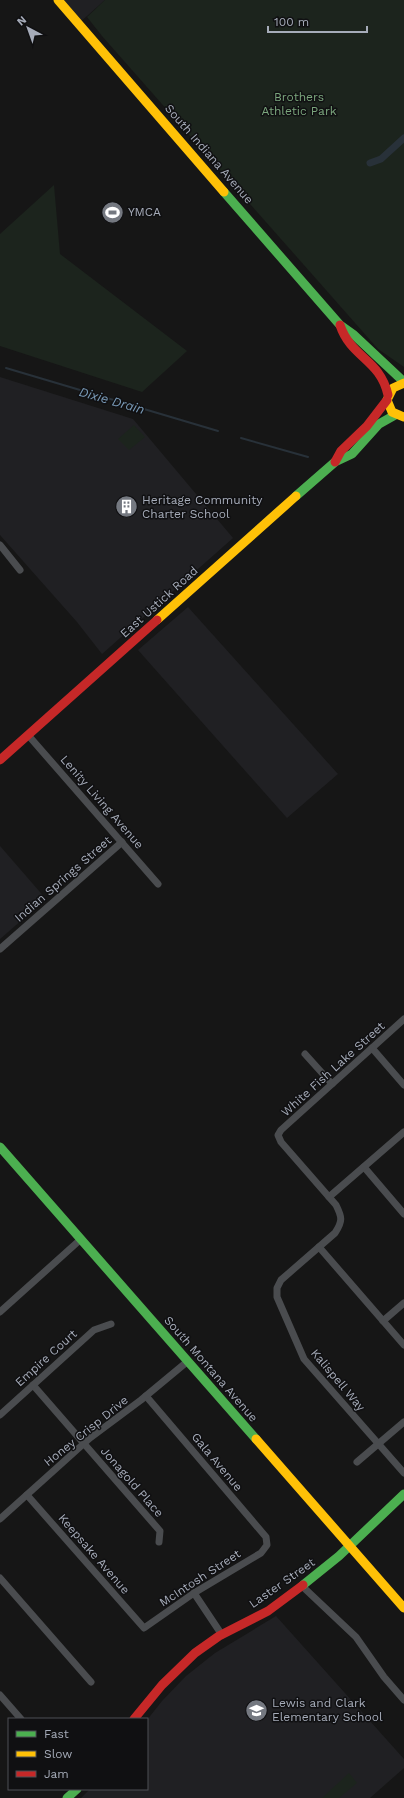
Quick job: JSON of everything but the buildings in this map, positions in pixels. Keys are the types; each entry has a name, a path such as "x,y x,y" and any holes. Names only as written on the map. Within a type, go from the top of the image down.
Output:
{"main road":[{"name":"South Indiana Avenue","path":"58,0 202,164 264,239 340,326 347,341 383,376 387,384 389,408 401,417"},
{"name":"South Indiana Avenue","path":"340,326 354,335 404,383"},
{"name":"East Ustick Road","path":"335,462 341,451 366,426 393,388 404,383"},
{"name":"East Ustick Road","path":"0,760 335,462 352,454 379,424 401,417"},
{"name":"South Montana Avenue","path":"0,1147 404,1608"},
{"name":"Laster Street","path":"135,1718 172,1674 188,1659 222,1635 267,1611 302,1586 338,1558 404,1494"},
{"path":"67,1798 76,1790"}],"street":[{"path":"0,545 20,570"},
{"name":"Lenity Living Avenue","path":"28,735 158,884"},
{"name":"Indian Springs Street","path":"0,949 122,842"},
{"name":"White Fish Lake Street","path":"330,1197 281,1142 278,1135 281,1130 404,1020"},
{"path":"372,1048 404,1085"},
{"path":"306,1054 332,1084"},
{"path":"404,1132 330,1197 341,1215 341,1225 335,1233 319,1247 404,1345"},
{"path":"364,1167 404,1214"},
{"path":"0,1312 81,1239"},
{"name":"Kalispell Way","path":"319,1247 281,1280 277,1288 277,1297 304,1359 404,1473"},
{"path":"383,1321 404,1303"},
{"name":"Empire Court","path":"0,1415 94,1330 111,1324"},
{"name":"Honey Crisp Drive","path":"0,1519 84,1444 188,1361"},
{"name":"Jonagold Place","path":"33,1385 160,1531 160,1542"},
{"name":"Gala Avenue","path":"146,1396 266,1537 266,1545"},
{"path":"357,1462 404,1422"},
{"name":"Keepsake Avenue","path":"27,1495 144,1628"},
{"name":"McIntosh Street","path":"144,1628 194,1593 261,1553 266,1545"},
{"path":"0,1580 91,1682"},
{"path":"302,1586 356,1638 384,1677 404,1700"},
{"path":"194,1593 222,1635"},
{"path":"0,1696 20,1718"}],"shaded area":[{"path":"58,0 105,0 79,23"},
{"path":"0,377 133,419 233,538 102,654 77,622 0,535"},
{"path":"188,607 338,774 287,818 138,650"},
{"path":"0,846 46,899 0,939"},
{"name":"Lewis and Clark Elementary School","path":"276,1616 404,1759 404,1768 370,1798 81,1798 89,1790 148,1790 148,1719 162,1701 186,1676 215,1653"}],"green space":[{"name":"Brothers Athletic Park","path":"105,0 404,0 404,367 378,349 102,36 87,17"},
{"path":"54,185 60,254 187,351 142,392 0,346 0,234"},
{"path":"134,425 145,437 129,450 118,439"},
{"path":"349,1773 357,1783 339,1798 322,1798"}],"waterway":[{"path":"370,163 381,159 404,138"},
{"name":"Dixie Drain","path":"6,368 218,431"},
{"name":"Dixie Drain","path":"241,438 308,457"}],"traffic: fast":[{"path":"224,192 340,325 354,335 404,382"},
{"path":"296,496 335,462 352,454 379,424 395,415"},
{"path":"0,1147 256,1439"},
{"path":"303,1585 339,1556 404,1494"},
{"path":"67,1798 76,1790"}],"traffic: slow":[{"path":"58,0 224,192"},
{"path":"404,383 393,388 387,400 392,412 404,417"},
{"path":"157,620 296,496"},
{"path":"256,1439 404,1608"}],"traffic: jam":[{"path":"340,325 351,345 379,374 388,395"},
{"path":"335,462 341,451 367,426 387,400"},
{"path":"0,760 157,620"},
{"path":"135,1718 162,1685 195,1653 219,1636 268,1611 303,1585"}],"place":[{"name":"YMCA","path":"113,212"},
{"name":"Heritage Community Charter School","path":"126,507"},
{"name":"Lewis and Clark Elementary School","path":"257,1710"}]}
